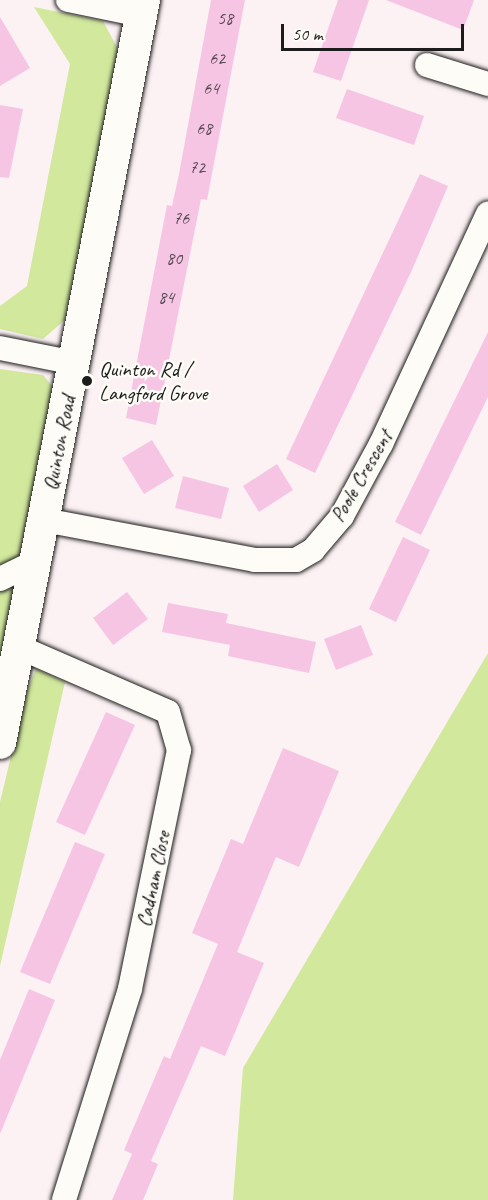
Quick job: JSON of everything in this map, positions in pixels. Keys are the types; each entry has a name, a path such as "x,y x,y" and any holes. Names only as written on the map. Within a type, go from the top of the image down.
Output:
{"street":[{"path":"68,0 142,8"},
{"name":"Quinton Road","path":"0,743 21,648 33,562 44,520 75,363 142,8"},
{"path":"427,65 488,84"},
{"name":"Poole Crescent","path":"44,520 255,560 296,560 313,550 342,516 381,444 488,214"},
{"path":"0,348 75,363"},
{"path":"0,579 33,562"},
{"name":"Cadnam Close","path":"21,648 168,712 179,750 130,989 64,1200"}],"green space":[{"path":"34,7 103,21 119,51 67,318 43,339 0,329 0,306 27,286 70,64"},
{"path":"0,369 43,375 57,392 23,555 0,568"},
{"path":"3,588 19,591 0,691 0,590"},
{"path":"488,653 488,1200 233,1200 243,1068"},
{"path":"36,669 65,682 0,966 0,802 27,690"}],"building":[{"path":"211,0 245,0 207,200 201,199 156,425 126,418 167,205 172,206 179,174"},
{"path":"338,0 369,0 341,81 313,72"},
{"path":"386,0 474,0 463,30"},
{"path":"0,17 30,68 0,86"},
{"path":"347,89 424,116 414,145 336,118"},
{"path":"0,105 23,109 9,178 0,177"},
{"path":"420,174 448,186 412,270 315,473 286,459"},
{"path":"488,332 488,397 421,535 395,522"},
{"path":"152,440 174,476 144,494 122,458"},
{"path":"277,464 293,490 259,512 243,486"},
{"path":"183,476 229,488 221,519 175,508"},
{"path":"403,537 430,550 396,622 369,609"},
{"path":"127,592 148,619 113,645 93,618"},
{"path":"168,603 228,614 226,623 316,642 309,673 228,656 230,645 162,632"},
{"path":"361,625 373,655 336,670 324,639"},
{"path":"106,712 135,725 85,835 56,822"},
{"path":"283,748 339,771 299,867 276,857 237,952 264,963 225,1056 201,1046 151,1161 158,1164 143,1200 112,1200 132,1154 124,1150 164,1056 170,1059 218,944 192,933 231,839 243,844"},
{"path":"75,842 105,854 50,984 20,972"},
{"path":"29,989 55,1000 0,1134 0,1060"}],"place":[{"name":"Quinton Rd / Langford Grove","path":"87,381"}]}
